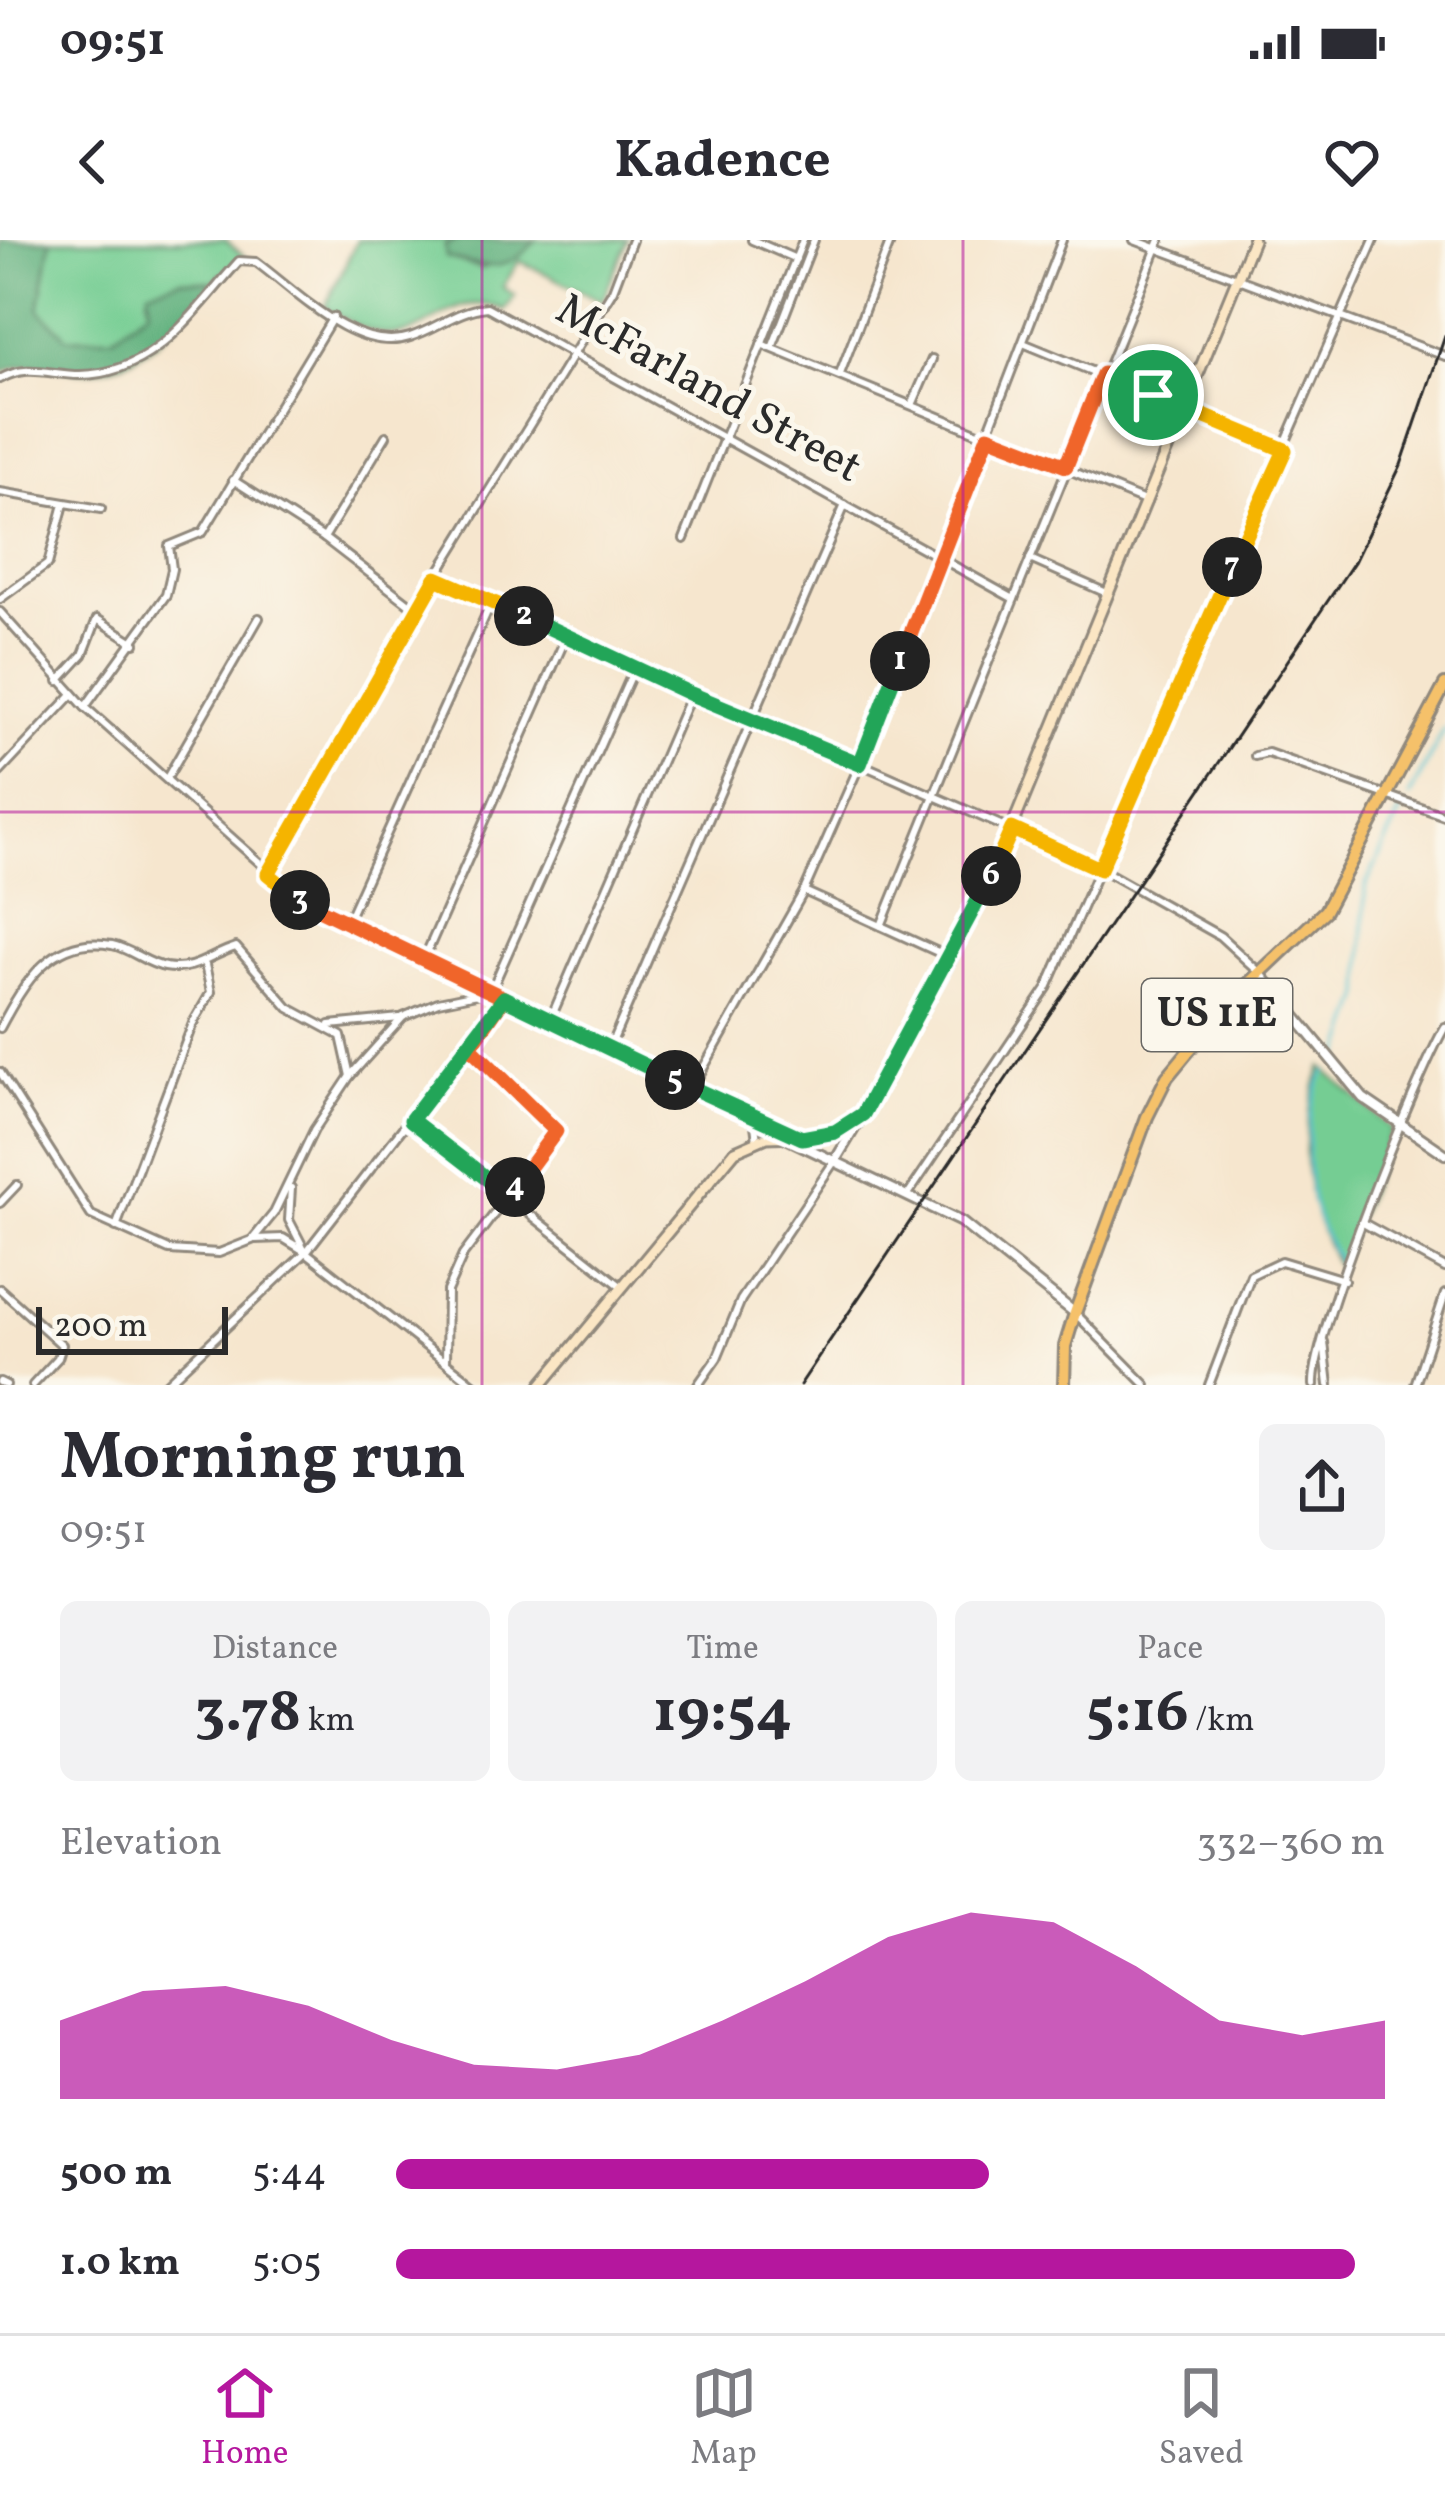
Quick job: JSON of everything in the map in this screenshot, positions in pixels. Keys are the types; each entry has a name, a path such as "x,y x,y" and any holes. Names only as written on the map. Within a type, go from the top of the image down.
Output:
{"main road":[{"path":"541,1385 721,1165 757,1140 826,1135 863,1114 951,958 1012,829 1253,240"},
{"name":"US 11E","path":"1064,1385 1065,1346 1075,1313 1147,1117 1167,1077 1192,1042 1325,911 1445,685"}],"street":[{"path":"268,874 416,609 614,290 632,240"},
{"path":"752,240 796,259"},
{"path":"684,539 803,240"},
{"path":"772,348 814,240"},
{"path":"840,374 891,240"},
{"path":"692,1088 804,891 860,764 1062,240"},
{"path":"1134,240 1158,244 1445,356"},
{"path":"909,1192 1047,988 1374,240"},
{"path":"881,926 1158,244"},
{"name":"McFarland Street","path":"0,379 19,369 77,375 117,373 172,338 239,261 256,262 333,317 378,340 408,338 466,309 487,307 1013,599"},
{"path":"85,707 135,644 172,578 169,546 202,532 333,317"},
{"path":"1023,343 1285,450"},
{"path":"761,344 1147,502"},
{"path":"912,405 932,359"},
{"path":"324,538 386,436"},
{"path":"233,480 324,538 416,609"},
{"path":"0,492 101,508"},
{"path":"0,599 49,564 64,504"},
{"path":"610,1049 845,505"},
{"path":"1029,559 1108,594"},
{"path":"436,578 691,694 1100,869 1220,936 1261,976 1354,1089 1400,1128 1445,1154"},
{"path":"346,924 491,602"},
{"path":"0,612 85,707 306,904 802,1138"},
{"path":"167,778 259,618"},
{"path":"59,681 83,655 97,619 135,644"},
{"path":"424,959 567,635"},
{"path":"491,991 635,667"},
{"path":"0,772 73,694"},
{"path":"550,1020 691,694"},
{"path":"1255,757 1268,753 1445,816"},
{"path":"804,891 951,958"},
{"path":"0,1028 25,982 60,952 114,945 165,967 205,965 236,947 290,1007 341,1036 350,1076"},
{"path":"116,1227 176,1066 212,992 205,965"},
{"path":"328,1025 404,1017 438,1002 491,991"},
{"path":"165,1385 306,1252 504,998"},
{"path":"0,1072 91,1215 196,1256 236,1249 252,1240 292,1183 314,1130 350,1076 404,1017"},
{"path":"1314,1385 1353,1243 1365,1224 1428,1055 1445,1027"},
{"path":"446,1361 447,1291 464,1255 556,1131 470,1047"},
{"path":"698,1385 717,1358 741,1300 863,1114"},
{"path":"754,1118 757,1140"},
{"path":"411,1120 622,1287"},
{"path":"826,1135 836,1159"},
{"path":"785,1137 909,1192 998,1247 1075,1313 1146,1385"},
{"path":"292,1183 289,1220 306,1252"},
{"path":"0,1203 17,1185"},
{"path":"1365,1224 1445,1268"},
{"path":"252,1240 283,1238 306,1252 475,1385"},
{"path":"1209,1385 1250,1275 1280,1261 1344,1280"},
{"path":"0,1289 62,1345 58,1358 33,1385"},
{"path":"1415,1385 1445,1294"},
{"path":"1324,1338 1329,1385"}],"green space":[{"path":"0,240 51,240 39,309 67,338 113,337 149,309 149,290 180,280 213,282 154,344 118,365 74,371 27,366 0,374"},
{"path":"51,240 225,240 245,257 213,282 180,280 147,297 149,309 112,337 67,338 39,309"},
{"path":"357,240 460,240 445,245 446,257 482,269 536,240 628,240 602,301 519,261 503,287 515,296 505,310 479,305 459,308 408,332 387,334 360,327 325,307"},
{"path":"460,240 536,240 515,259 495,266 446,257 445,245"},
{"path":"1322,1067 1392,1129 1338,1268 1317,1217 1307,1170 1308,1121"}],"waterway":[{"path":"1409,797 1445,728"},
{"path":"1340,1059 1362,995 1365,887 1403,806"},
{"path":"1326,1071 1310,1121 1309,1180 1318,1220 1340,1265"}],"railway":[{"path":"800,1385 1354,562 1401,465 1445,336"}],"route":[{"path":"1153,395 1103,374 1066,466 988,436 860,764 691,694 436,578 268,874 306,904 504,998 470,1047 552,1121 556,1131 508,1195 411,1120 504,998 802,1138 835,1132 863,1114 951,958 1012,829 1100,869 1285,450 1153,395"}]}
